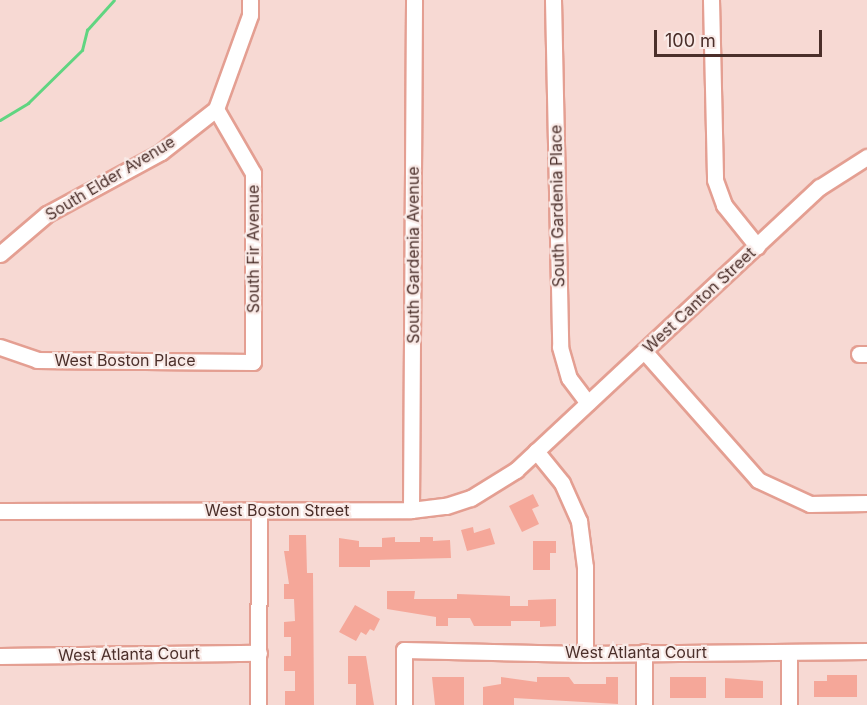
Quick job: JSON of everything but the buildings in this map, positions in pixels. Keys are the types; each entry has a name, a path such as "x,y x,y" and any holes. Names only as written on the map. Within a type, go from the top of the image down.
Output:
{"street":[{"path":"216,109 250,15 250,0"},
{"name":"South Gardenia Avenue","path":"411,510 414,0"},
{"name":"South Gardenia Place","path":"553,0 560,347 568,378 588,403"},
{"path":"711,0 715,180 724,205 757,246"},
{"name":"South Elder Avenue","path":"0,254 47,214 161,152 216,109"},
{"name":"South Fir Avenue","path":"216,109 253,173 253,362"},
{"name":"West Canton Street","path":"536,451 826,183 867,157"},
{"name":"West Boston Place","path":"0,347 38,360 253,362"},
{"path":"644,351 758,480 810,504 867,503"},
{"path":"536,451 562,483 579,521 585,567 585,654"},
{"name":"West Boston Street","path":"0,511 411,510 439,508 471,498 498,484 536,451"},
{"path":"258,705 259,510"},
{"name":"West Atlanta Court","path":"404,705 404,650 585,654 867,651"},
{"path":"644,652 644,705"},
{"path":"789,652 789,705"},
{"name":"West Atlanta Court","path":"0,656 259,653"}],"waterway":[{"path":"0,120 28,103 82,50 87,30 114,0"}]}
